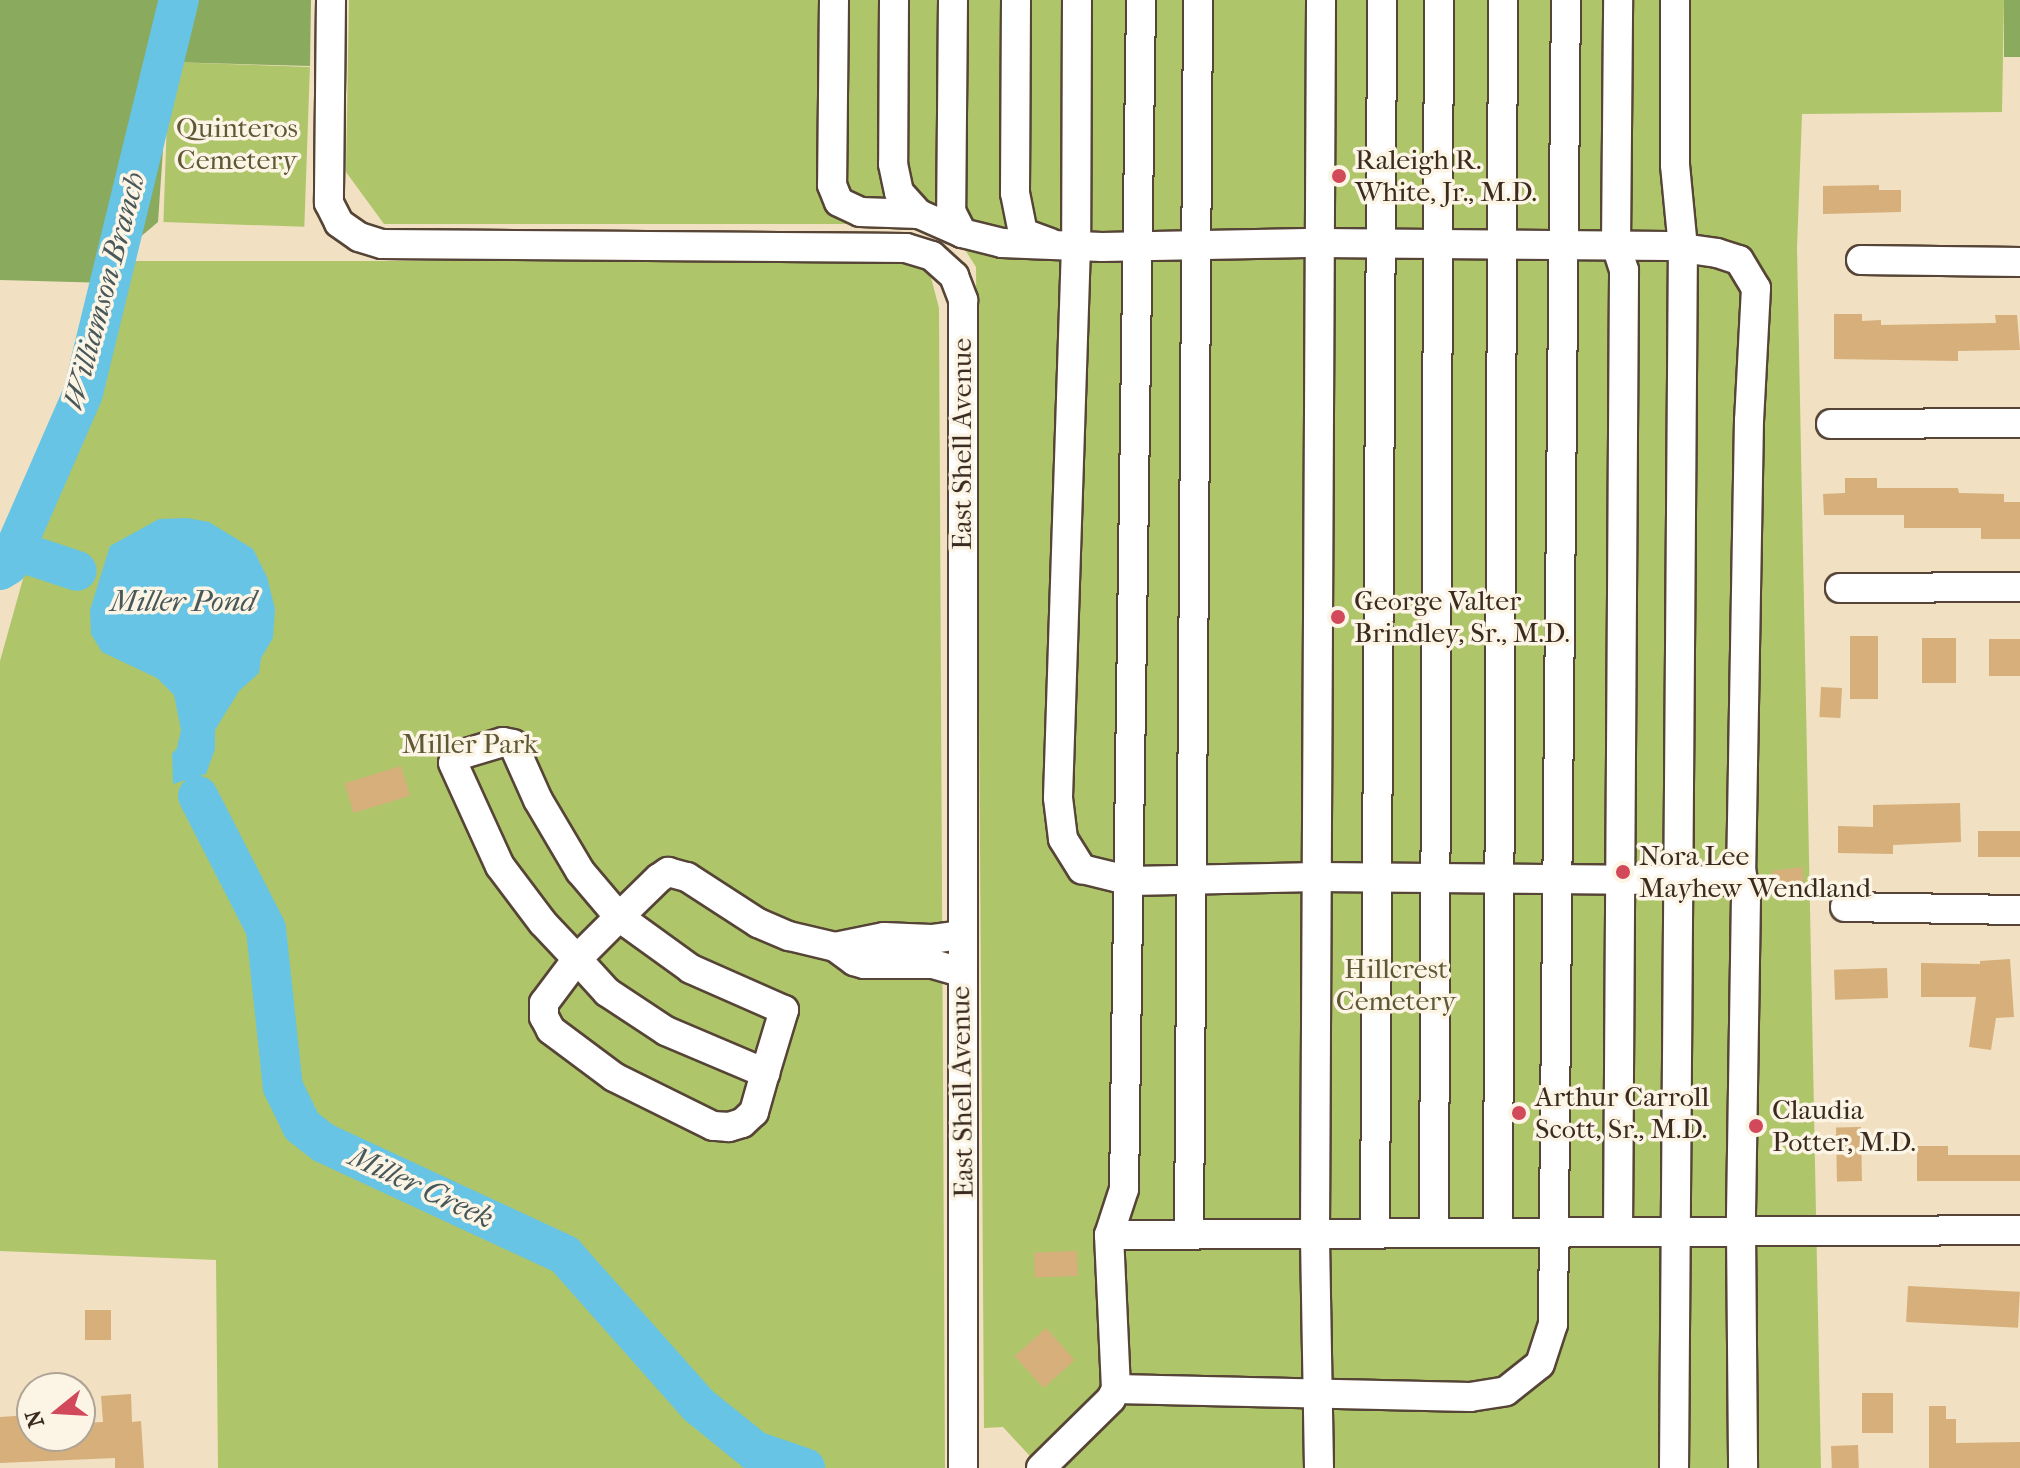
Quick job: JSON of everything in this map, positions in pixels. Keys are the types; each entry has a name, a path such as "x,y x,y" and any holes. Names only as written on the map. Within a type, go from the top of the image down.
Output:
{"street":[{"name":"East Shell Avenue","path":"331,0 329,203 339,223 359,237 382,244 906,248 932,256 954,276 963,300 961,972 969,1465"},
{"path":"834,0 832,185 839,202 860,212 919,214 962,233 1002,243 1065,246 1320,243 1616,246 1683,248 1739,260 1756,288 1749,436 1743,881 1743,1468"},
{"path":"894,0 893,164 899,192 919,214"},
{"path":"953,0 951,211 962,233"},
{"path":"1016,0 1015,193 1023,233 1065,246"},
{"path":"1077,0 1065,246 1058,798 1063,839 1082,869 1131,881 1317,877 1743,881"},
{"path":"1041,1468 1111,1399 1116,1389 1109,1235 1124,1189 1131,881 1141,0"},
{"path":"1189,1233 1194,879 1198,0"},
{"path":"1319,1468 1315,1232 1321,0"},
{"path":"1375,1231 1382,0"},
{"path":"1434,1231 1439,0"},
{"path":"1498,1231 1503,0"},
{"path":"1116,1389 1470,1397 1506,1391 1540,1364 1553,1324 1566,0"},
{"path":"1618,0 1616,246 1624,270 1618,1231"},
{"path":"1674,1468 1683,248 1675,165 1675,0"},
{"path":"1861,260 2020,262"},
{"path":"1831,424 2020,423"},
{"path":"1840,588 2020,587"},
{"path":"765,1073 666,1031 607,992 577,959 543,923 500,866 453,763 463,754 503,742 513,744 538,800 580,871 619,917 691,969 784,1010 754,1112 729,1127 713,1126 614,1077 551,1030 544,1017 544,1003 550,992 577,959 619,917 659,878 668,872 677,873 758,923 789,936 835,947 854,961 864,964 933,964 961,972"},
{"path":"1845,907 2020,910"},
{"path":"835,947 884,937 931,939 961,935"},
{"path":"1109,1235 1375,1231 2020,1230"}],"green space":[{"path":"0,0 311,0 310,66 169,62 158,222 112,261 110,283 0,280"},
{"name":"Hillcrest Cemetery","path":"349,0 2004,0 2002,112 1802,114 1797,248 1821,1468 1041,1468 1003,1427 984,1428 976,267 960,242 906,224 384,224 346,172"},
{"path":"2004,0 2020,0 2020,57 2004,57"},
{"name":"Quinteros Cemetery","path":"169,62 310,67 304,227 163,222"},
{"name":"Miller Park","path":"112,261 902,261 929,270 939,308 945,1468 218,1468 216,1260 0,1251 0,661"}],"water":[{"name":"Miller Pond","path":"187,518 209,522 253,549 267,577 275,609 273,638 261,658 259,673 239,691 215,730 215,749 206,774 173,784 172,754 177,748 181,730 174,695 157,678 102,652 91,634 90,610 110,546 159,519"}],"building":[{"path":"1879,185 1879,190 1901,190 1901,212 1823,214 1823,186"},
{"path":"1834,314 1862,314 1862,321 1881,320 1881,325 1996,323 1995,315 2017,315 2020,350 1958,351 1958,361 1834,359"},
{"path":"1845,478 1877,478 1877,488 1958,488 1959,493 2004,494 2004,502 2020,502 2020,539 1981,539 1981,528 1904,528 1904,515 1824,515 1823,494 1845,493"},
{"path":"1850,636 1878,636 1878,699 1850,699"},
{"path":"1922,638 1956,638 1956,683 1922,683"},
{"path":"1989,639 2020,639 2020,676 1989,676"},
{"path":"1821,687 1842,688 1840,718 1819,717"},
{"path":"401,766 410,796 354,813 345,783"},
{"path":"1960,803 1961,842 1893,845 1893,854 1838,853 1838,826 1873,827 1873,805"},
{"path":"1978,831 2020,831 2020,857 1978,857"},
{"path":"1802,867 1805,893 1775,896 1772,871"},
{"path":"2010,959 2014,1017 1996,1018 1991,1050 1969,1047 1976,997 1921,997 1921,963 1980,964 1980,961"},
{"path":"1887,968 1888,998 1835,1000 1834,970"},
{"path":"1836,1127 1861,1127 1862,1181 1837,1181"},
{"path":"1917,1146 1948,1146 1948,1155 2020,1155 2020,1181 1917,1181"},
{"path":"1077,1251 1078,1276 1035,1277 1034,1253"},
{"path":"1908,1286 2020,1292 2018,1328 1906,1322"},
{"path":"85,1310 111,1310 111,1340 85,1340"},
{"path":"1046,1328 1075,1360 1044,1388 1015,1356"},
{"path":"1862,1393 1893,1393 1893,1433 1862,1433"},
{"path":"131,1394 132,1422 141,1421 144,1468 115,1468 115,1458 0,1463 0,1417 16,1416 16,1452 96,1452 96,1422 103,1422 101,1396"},
{"path":"1929,1406 1946,1406 1946,1419 1956,1419 1956,1443 2020,1442 2020,1468 1929,1468"},
{"path":"1858,1445 1859,1468 1832,1468 1831,1446"}],"waterway":[{"name":"Williamson Branch","path":"0,570 8,565 83,393 179,0"},
{"path":"14,550 77,571"},
{"name":"Miller Creek","path":"198,796 266,929 283,1087 302,1126 324,1143 565,1255 698,1405 755,1451 805,1468"}],"place":[{"name":"Raleigh R. White, Jr., M.D.","path":"1339,176"},
{"name":"George Valter Brindley, Sr., M.D.","path":"1338,617"},
{"name":"Nora Lee Mayhew Wendland","path":"1623,872"},
{"name":"Arthur Carroll Scott, Sr., M.D.","path":"1519,1113"},
{"name":"Claudia Potter, M.D.","path":"1756,1126"}]}
